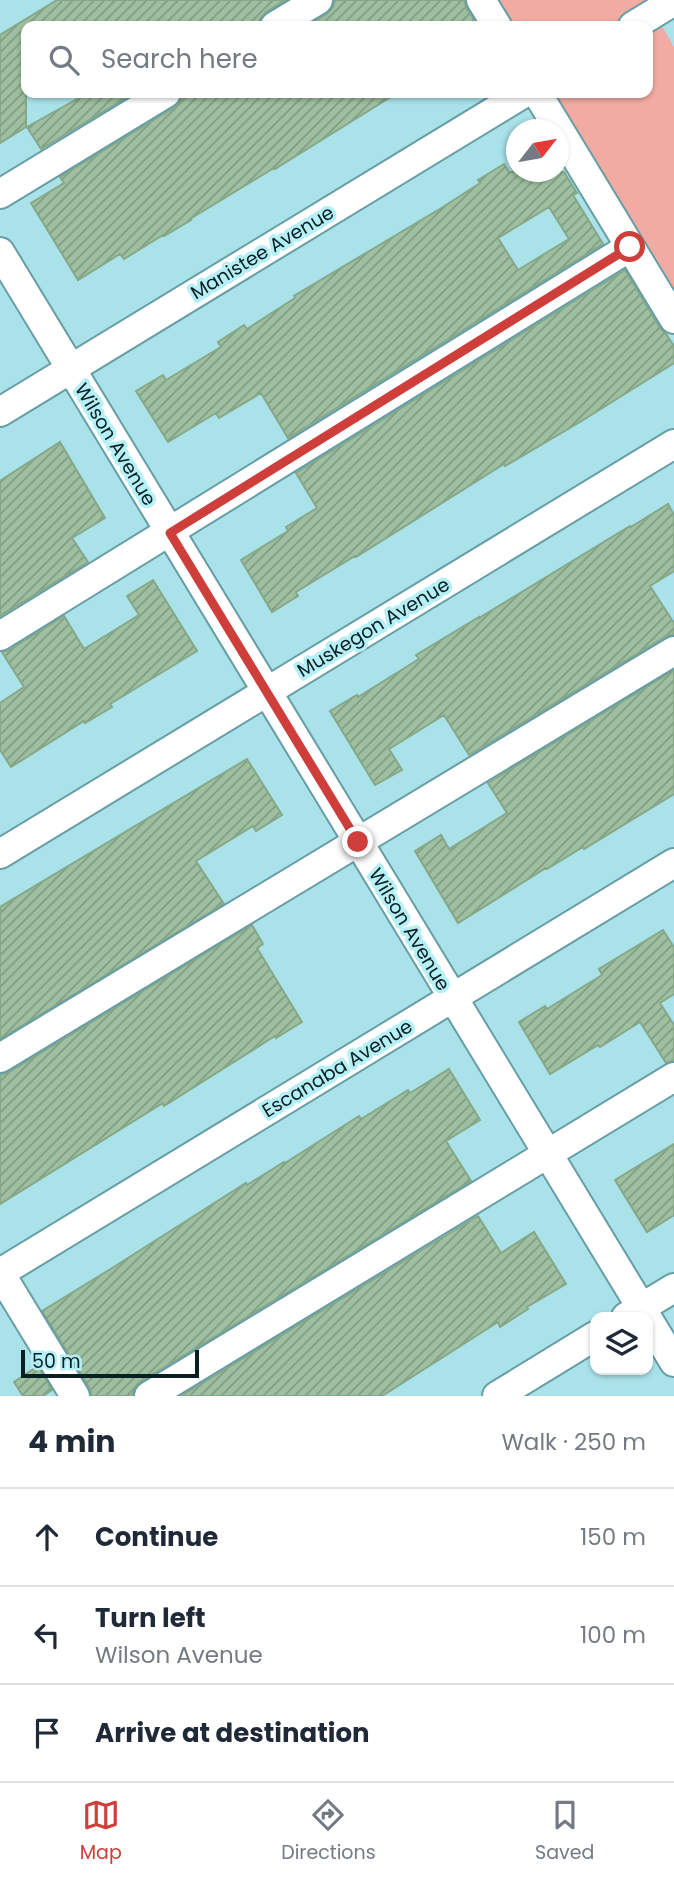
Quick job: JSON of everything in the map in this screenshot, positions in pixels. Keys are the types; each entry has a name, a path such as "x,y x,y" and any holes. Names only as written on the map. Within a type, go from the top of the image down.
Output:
{"street":[{"path":"283,21 318,0"},
{"path":"481,0 494,21"},
{"path":"641,21 674,1"},
{"path":"0,194 158,98"},
{"name":"Manistee Avenue","path":"0,412 516,98"},
{"path":"540,98 674,319"},
{"path":"0,636 630,247"},
{"name":"Wilson Avenue","path":"0,252 548,1154 638,1312"},
{"name":"Muskegon Avenue","path":"0,854 674,444"},
{"path":"0,1058 674,651"},
{"name":"Escanaba Avenue","path":"0,1273 674,863"},
{"path":"149,1396 674,1077"},
{"path":"0,1273 75,1396"},
{"path":"644,1312 674,1288"},
{"name":"Wilson Avenue","path":"653,1333 674,1362"},
{"path":"497,1396 590,1339"}],"shaded area":[{"path":"487,0 649,2 617,21 500,21"},
{"path":"662,26 674,47 674,309 569,134 569,119 560,119 548,98 653,98 653,32"}],"building":[{"path":"57,0 286,0 266,12 259,21 23,21"},
{"path":"335,0 464,0 475,21 315,21 333,7"},
{"path":"21,22 21,98 26,98 26,127 0,143 0,35"},
{"path":"79,98 126,98 41,149 27,127"},
{"path":"181,98 389,98 164,236 124,259 120,254 78,280 31,203 64,183 60,177 180,102"},
{"path":"504,164 506,182 569,180 577,193 573,195 603,244 288,438 261,393 219,418 216,413 168,442 136,391 163,375 166,380 221,347 218,342 244,325 247,329 295,298 294,296 480,183 478,180","holes":["549,207 569,239 518,270 498,238"]},
{"path":"625,270 674,346 674,363 296,592 298,596 272,612 241,560 288,531 286,527 317,508 296,473"},
{"path":"60,442 105,518 72,538 88,562 0,616 0,481"},
{"path":"668,504 674,515 674,571 650,586 674,623 674,634 469,755 444,715 389,749 402,770 375,785 330,711 419,659 416,655"},
{"path":"153,580 197,651 110,704 112,707 85,723 84,721 11,767 0,750 0,703 24,687 2,652 64,616 84,649 139,615 127,596"},
{"path":"674,670 674,794 458,923 415,851 441,835 449,849 507,813 488,783"},
{"path":"247,759 282,815 256,831 253,826 196,861 224,904 0,1039 0,907"},
{"path":"252,925 263,944 257,948 302,1022 164,1106 163,1103 0,1204 0,1075"},
{"path":"663,930 674,947 674,994 660,1003 674,1025 674,1060 666,1063 640,1022 550,1074 519,1022 545,1006 547,1009 602,975 599,969"},
{"path":"449,1069 480,1120 446,1141 471,1181 140,1382 132,1396 92,1396 42,1311 246,1183 247,1185 285,1163 359,1116 361,1119"},
{"path":"674,1144 674,1215 647,1232 615,1180"},
{"path":"478,1216 501,1253 534,1232 566,1284 500,1327 498,1322 382,1396 181,1396"},
{"path":"38,1366 52,1390 43,1396 23,1396 14,1382"}],"route":[{"path":"358,842 170,533 630,247"}]}
